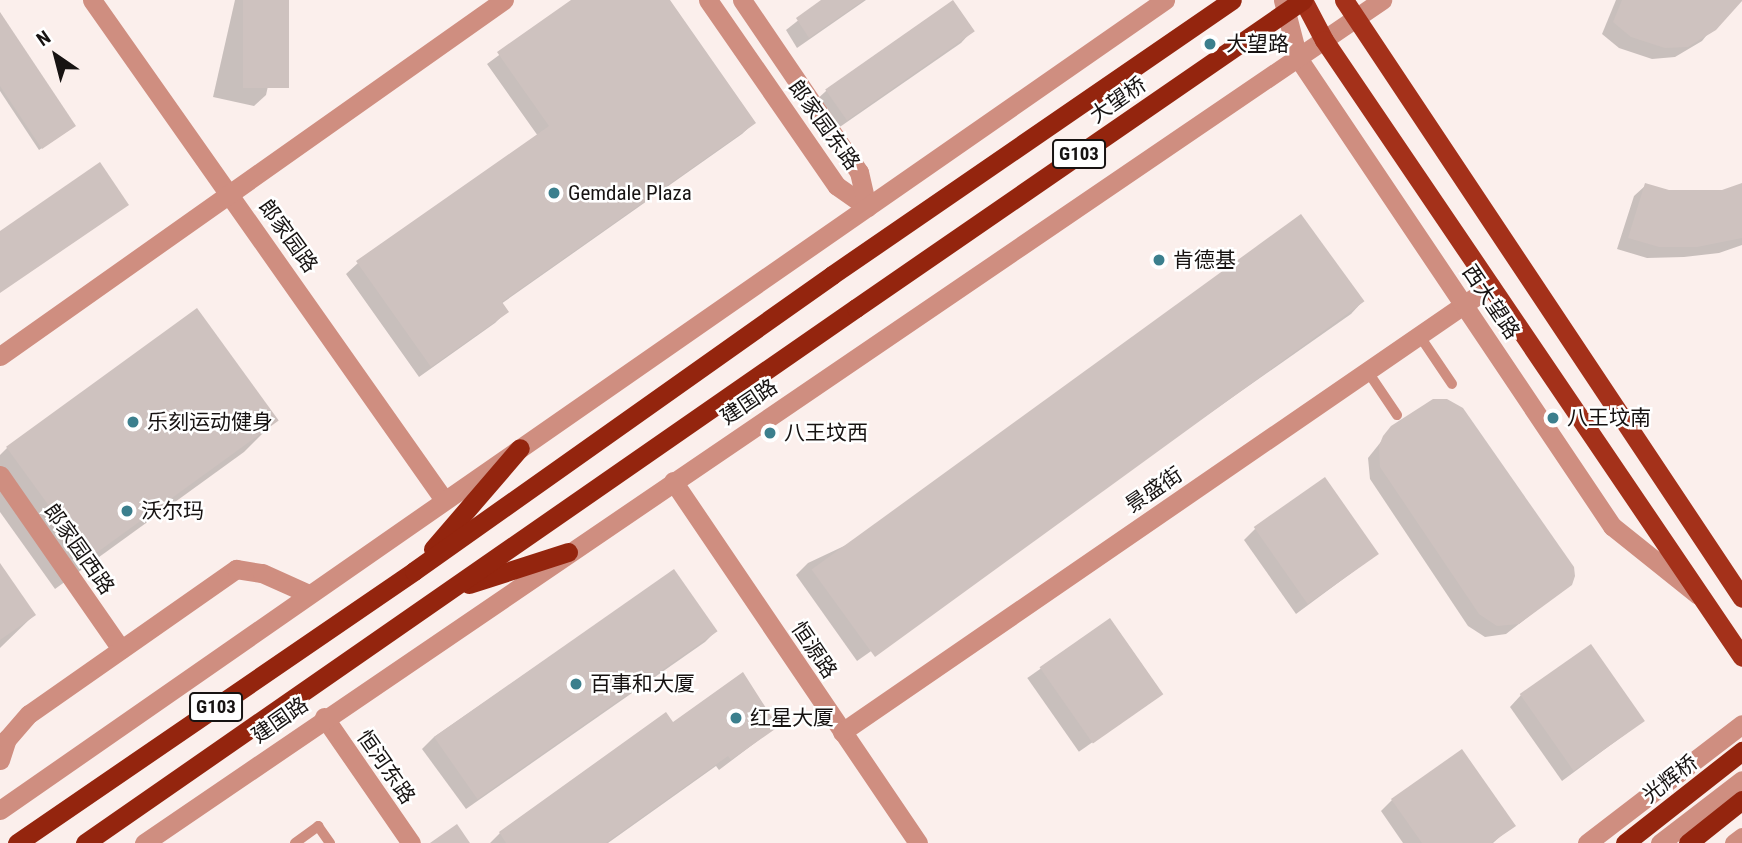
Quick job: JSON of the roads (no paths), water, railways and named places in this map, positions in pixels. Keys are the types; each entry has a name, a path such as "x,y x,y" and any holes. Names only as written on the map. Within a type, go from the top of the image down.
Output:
{"highway":[{"name":"大望桥","path":"414,571 832,275 1232,0"},
{"name":"大望桥","path":"856,308 1303,0"},
{"name":"建国路","path":"85,843 856,308"},
{"path":"414,571 520,448"},
{"path":"449,591 568,552"},
{"name":"G103","path":"17,843 414,571"},
{"name":"光辉桥","path":"1625,843 1742,751"},
{"path":"1688,843 1742,800"}],"main road":[{"name":"西大望路","path":"1303,0 1324,40 1742,657"},
{"name":"西大望路","path":"1344,0 1354,19 1742,598"}],"street":[{"name":"郎家园路","path":"92,0 444,500"},
{"path":"0,356 228,192 504,0"},
{"name":"郎家园东路","path":"708,0 838,186 867,207"},
{"name":"郎家园东路","path":"743,0 859,172 867,207"},
{"path":"0,810 1165,0"},
{"name":"西大望路","path":"1283,0 1297,58 1612,526 1703,600"},
{"name":"建国路","path":"144,843 324,717 1382,0"},
{"name":"景盛街","path":"842,732 1491,286"},
{"name":"郎家园西路","path":"0,475 121,649"},
{"name":"恒源路","path":"673,481 918,843"},
{"path":"0,760 7,738 29,714 236,569 262,573 309,594"},
{"name":"恒河东路","path":"324,717 411,843"},
{"path":"1587,843 1742,724"},
{"path":"1660,843 1742,780"},
{"path":"1734,843 1742,837"}],"lane":[{"path":"1419,335 1452,384"},
{"path":"1367,372 1397,415"},
{"path":"295,843 318,827 330,843"}],"place":[{"name":"大望路","path":"1210,44"},
{"name":"Gemdale Plaza","path":"554,193"},
{"name":"肯德基","path":"1159,260"},
{"name":"八王坟南","path":"1553,418"},
{"name":"乐刻运动健身","path":"133,422"},
{"name":"八王坟西","path":"770,433"},
{"name":"沃尔玛","path":"127,511"},
{"name":"百事和大厦","path":"576,684"},
{"name":"红星大厦","path":"736,718"}]}
